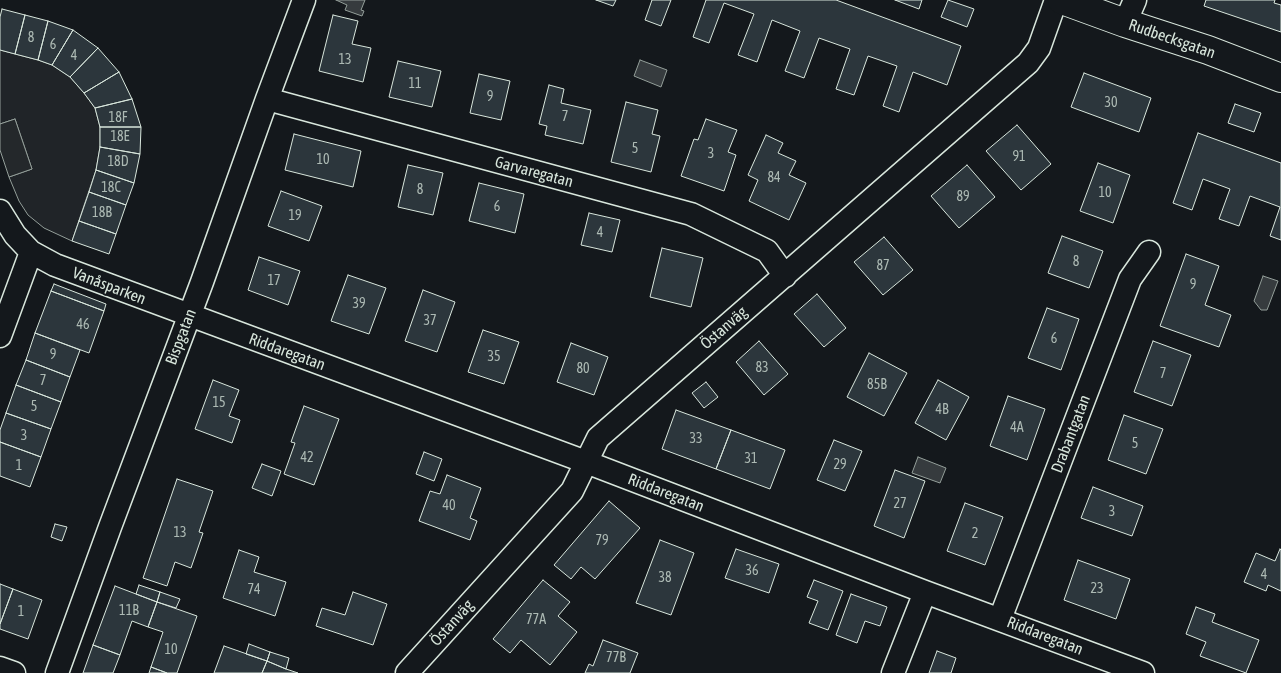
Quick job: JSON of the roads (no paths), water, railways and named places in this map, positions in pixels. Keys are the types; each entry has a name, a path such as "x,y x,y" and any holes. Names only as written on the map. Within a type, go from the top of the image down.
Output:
{"street":[{"name":"Bispgatan","path":"58,673 304,0"},
{"name":"Östanväg","path":"406,673 572,490 598,438 1028,63 1039,48 1056,0"},
{"name":"Rudbecksgatan","path":"1062,0 1130,12 1208,50 1281,78"},
{"name":"Garvaregatan","path":"267,99 691,214 767,251 784,276"},
{"name":"Vanåsparken","path":"0,211 15,235 31,252 55,265 189,316"},
{"path":"0,336 31,252"},
{"name":"Drabantgatan","path":"1000,619 1130,279 1149,252"},
{"name":"Riddaregatan","path":"189,316 586,462 924,592 1143,673"},
{"path":"893,673 924,592"},
{"path":"0,668 14,673"}]}
